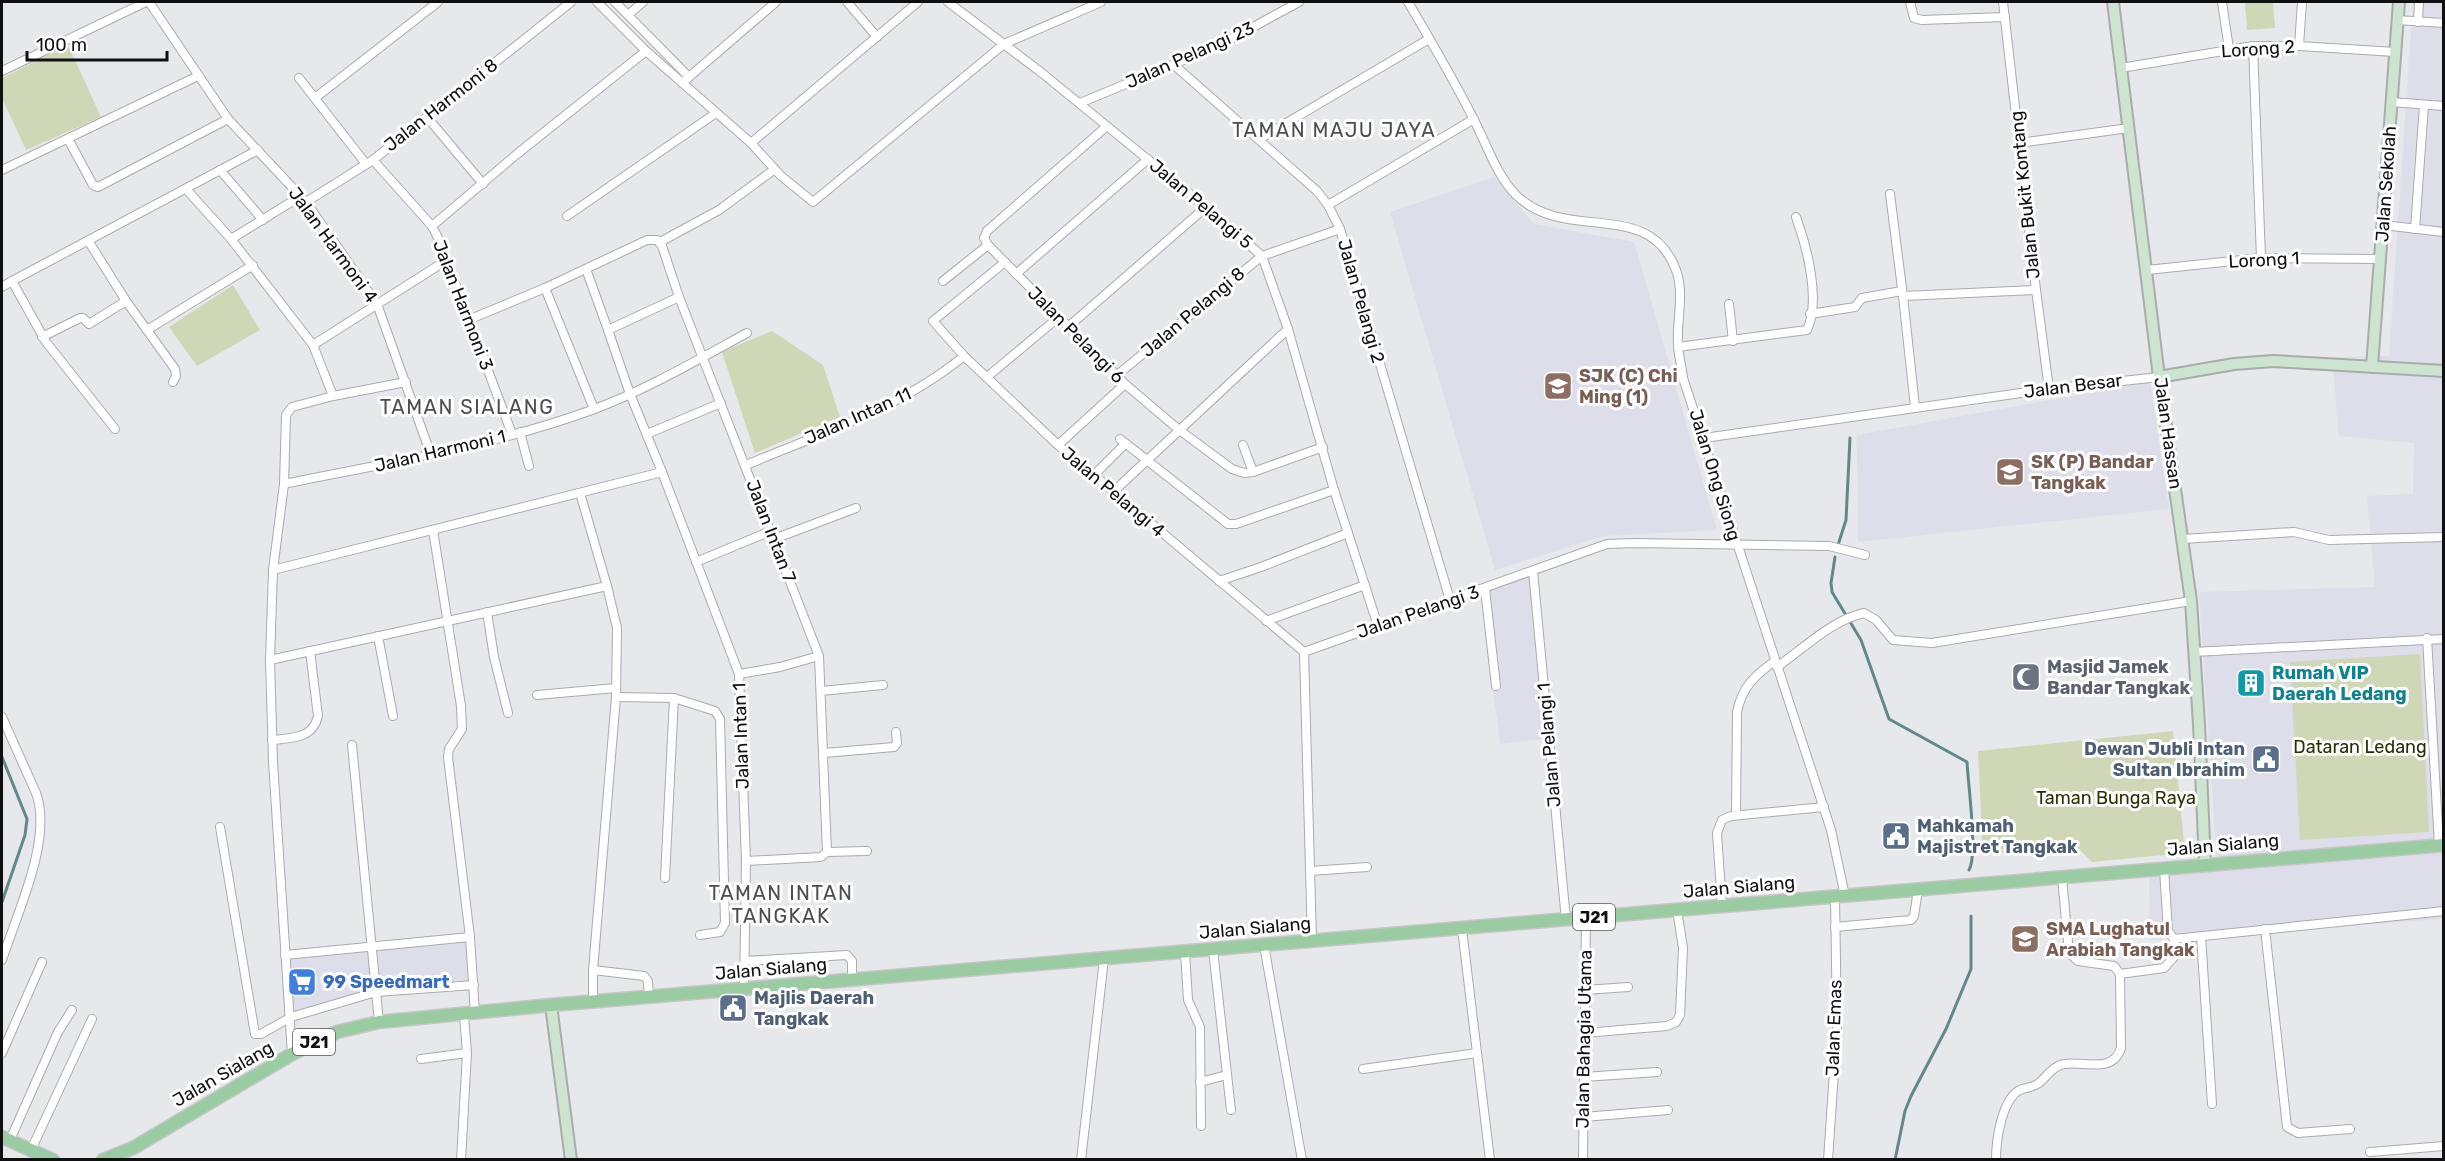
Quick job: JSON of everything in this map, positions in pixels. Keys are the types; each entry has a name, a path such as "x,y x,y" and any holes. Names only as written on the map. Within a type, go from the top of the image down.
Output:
{"main road":[{"name":"Jalan Sialang","path":"103,1160 133,1148 292,1054 337,1032 379,1022 551,1005 2441,845"},
{"path":"6,1138 53,1160"}],"street":[{"path":"2,71 148,2"},
{"name":"Jalan Harmoni 4","path":"148,2 228,119 303,199 377,304 431,455"},
{"path":"315,98 438,2"},
{"name":"Jalan Harmoni 8","path":"231,239 369,162 571,2"},
{"path":"597,2 646,51 751,143 775,169 813,202 1004,44 1101,2"},
{"path":"615,2 689,77"},
{"path":"628,15 643,2"},
{"path":"682,83 776,2"},
{"path":"847,2 878,37"},
{"path":"751,143 918,2"},
{"name":"Jalan Pelangi 5","path":"948,2 1080,103 1262,256 1288,329 1334,490 1378,626"},
{"name":"Jalan Pelangi 23","path":"1080,103 1222,44 1299,2"},
{"name":"Jalan Ong Siong","path":"1408,2 1474,119 1506,183 1518,197 1532,208 1557,218 1623,225 1651,236 1659,242 1671,261 1678,279 1678,347 1683,378 1824,807 1834,840 1840,896"},
{"path":"1910,2 1914,18 1922,20 2005,17"},
{"name":"Jalan Bukit Kontang","path":"2003,2 2049,388"},
{"name":"Jalan Hassan","path":"2113,2 2159,376 2191,602 2205,865"},
{"path":"2222,2 2229,49"},
{"path":"2300,46 2302,2"},
{"name":"Jalan Sekolah","path":"2372,367 2399,2"},
{"path":"2418,22 2419,2"},
{"path":"2397,20 2444,23"},
{"path":"1258,139 1429,39"},
{"path":"2253,46 2261,258"},
{"name":"Lorong 2","path":"2121,68 2253,46 2300,46 2395,52"},
{"path":"432,226 517,154 646,51"},
{"name":"Jalan Pelangi 2","path":"1173,64 1317,191 1328,205 1340,229 1450,600"},
{"path":"2,170 198,76"},
{"name":"Jalan Harmoni 3","path":"299,78 369,162 432,226 447,260 468,320 529,466"},
{"path":"2391,102 2444,106"},
{"path":"2415,229 2424,105"},
{"path":"567,216 716,113"},
{"path":"427,117 483,184"},
{"path":"68,139 93,185 98,187 228,119"},
{"path":"1328,205 1474,119"},
{"path":"943,281 988,245 984,238 987,231 1107,126"},
{"path":"2019,143 2129,128"},
{"path":"2,287 258,150"},
{"path":"1016,274 1148,159"},
{"path":"468,320 545,288 644,241 652,239 660,242 719,210 775,169"},
{"path":"220,170 263,220"},
{"path":"186,189 253,265 313,345 333,396"},
{"path":"1890,194 1915,407"},
{"path":"1068,327 1206,207"},
{"path":"1678,347 1805,332 1808,328 1813,291 1796,217"},
{"path":"2383,225 2444,232"},
{"name":"Jalan Pelangi 8","path":"1116,376 1262,256 1340,229"},
{"path":"89,242 126,301 174,369 176,376 173,382"},
{"name":"Jalan Intan 7","path":"660,242 702,357 819,656 827,851"},
{"name":"Jalan Pelangi 6","path":"988,245 1125,384 1178,429 1232,469 1244,473 1253,472"},
{"name":"Lorong 1","path":"2147,270 2261,258 2380,260"},
{"path":"313,345 447,260"},
{"name":"Jalan Pelangi 4","path":"1005,262 933,321 964,356 1058,446 1304,652"},
{"path":"147,330 253,265"},
{"name":"Jalan Intan 1","path":"586,269 630,394 739,674 746,861 744,990"},
{"path":"12,281 42,337 115,429"},
{"path":"545,288 594,409"},
{"path":"1810,314 1855,307 1860,298 1902,294 2036,290"},
{"path":"608,330 680,297"},
{"path":"42,337 80,318 89,324 126,301"},
{"path":"1729,304 1733,341"},
{"path":"987,377 1059,317"},
{"path":"1113,492 1288,329"},
{"name":"Jalan Harmoni 1","path":"284,484 431,455 516,433 594,409 630,394 747,333"},
{"name":"Jalan Intan 11","path":"746,465 902,398 931,382 964,356"},
{"name":"Jalan Besar","path":"1704,438 2049,388 2159,376 2234,364 2273,361 2444,371"},
{"path":"292,1054 272,740 270,660 273,570 284,484 286,415 292,407 333,396 406,382"},
{"path":"1058,446 1125,384"},
{"path":"647,434 721,403"},
{"path":"1094,475 1123,441 1228,524 1236,524 1334,490"},
{"path":"1243,445 1253,472 1323,447"},
{"path":"273,570 662,472"},
{"path":"580,493 608,586 617,628 616,697 593,970 593,1002"},
{"path":"696,562 856,508"},
{"path":"434,530 461,706 461,731 449,749 448,757 474,985 467,1053 461,1160"},
{"path":"1220,581 1348,532"},
{"path":"2183,539 2294,532 2329,540 2444,537"},
{"name":"Jalan Pelangi 3","path":"1304,652 1607,544 1829,546 1865,555"},
{"name":"Jalan Pelangi 1","path":"1533,571 1566,920"},
{"path":"1266,621 1365,585"},
{"path":"270,660 608,586"},
{"path":"1485,589 1496,686"},
{"path":"1736,815 1737,712 1740,698 1746,687 1757,674 1854,615 1864,613 1870,615 1893,640 1932,643 2191,602"},
{"path":"487,612 494,657 508,713"},
{"path":"378,636 393,716"},
{"path":"2194,652 2427,638 2444,639"},
{"path":"2427,638 2441,845"},
{"path":"272,740 304,735 317,722 310,651"},
{"path":"1304,652 1312,941"},
{"path":"739,674 780,667 819,656"},
{"path":"821,691 882,685"},
{"path":"537,695 616,687"},
{"path":"616,697 674,698 715,711 720,719 725,923 720,932 700,935"},
{"path":"665,878 674,698"},
{"path":"2,717 36,793 42,819 39,848 2,960"},
{"path":"824,753 891,748 897,743 896,732"},
{"path":"352,745 379,1022"},
{"path":"1722,906 1717,828 1722,820 1736,815 1824,807"},
{"path":"220,827 255,1034 261,1034 291,1017 376,992 474,985"},
{"path":"746,861 821,857 827,851 867,851"},
{"path":"1310,871 1367,867"},
{"path":"2120,974 2165,967 2174,957 2174,939 2168,931 2164,869"},
{"path":"1996,1160 1996,1137 2008,1105 2018,1091 2034,1086 2062,1064 2101,1065 2116,1059 2119,1054 2121,1042 2120,974 2115,966 2078,961 2069,953 2062,877"},
{"path":"1835,927 1911,920 1914,916 1918,890"},
{"name":"Jalan Emas","path":"1828,1160 1837,1027 1835,927 1840,896"},
{"path":"1585,1033 1669,1026 1676,1022 1680,1015 1683,948 1677,910"},
{"path":"2174,939 2444,911"},
{"name":"Jalan Bahagia Utama","path":"1582,1160 1586,918"},
{"path":"1462,928 1490,1160"},
{"path":"2265,929 2287,1127 2298,1133 2350,1129"},
{"path":"2201,936 2212,1104"},
{"path":"285,955 470,937"},
{"path":"1264,945 1302,1160"},
{"path":"1213,950 1231,1110"},
{"path":"1185,952 1188,1000 1200,1028 1201,1126"},
{"path":"745,961 847,955 852,961 852,981"},
{"path":"1081,1160 1104,959"},
{"path":"2,1053 42,962"},
{"path":"593,970 644,975 648,981 649,998"},
{"path":"1585,990 1628,987"},
{"path":"551,1005 571,1160"},
{"path":"6,1138 58,1032 72,1010"},
{"path":"31,1150 92,1019"},
{"path":"421,1059 467,1053"},
{"path":"1363,1069 1477,1053"},
{"path":"1584,1077 1657,1072"},
{"path":"1200,1082 1227,1075"},
{"path":"1584,1117 1668,1110"},
{"path":"2370,1152 2444,1146"}],"shaded area":[{"path":"2413,2 2443,2 2443,919 2150,940 2149,867 2217,862 2199,592 2375,587 2367,496 2413,494 2414,443 2339,436 2332,357 2389,356"},
{"name":"SJK (C) Chi Ming (1)","path":"1494,177 1534,224 1634,242 1717,530 1603,536 1495,570 1390,212"},
{"name":"SK (P) Bandar Tangkak","path":"2150,382 2169,509 1858,542 1857,435"},
{"path":"1537,573 1552,738 1500,744 1481,594"},
{"path":"473,933 477,988 373,996 294,1019 288,950"}],"green space":[{"path":"2245,2 2273,2 2275,28 2247,30"},
{"path":"68,45 101,117 26,150 2,98 2,78"},
{"path":"233,285 260,330 197,366 169,327"},
{"path":"772,331 823,365 840,417 755,453 722,352"},
{"name":"Dataran Ledang","path":"2420,654 2429,832 2300,840 2290,662"},
{"name":"Taman Bunga Raya","path":"2173,731 2185,853 2092,862 2076,846 1983,855 1978,751"}],"waterway":[{"path":"1838,545 1846,520 1850,438"},
{"path":"1835,557 1832,592 1861,640 1889,719 1967,762 1973,835 1972,862 1969,870"},
{"path":"2,757 27,819 25,835 2,902"},
{"path":"1895,1160 1905,1111 1946,1029 1971,969 1971,916"}],"place":[{"name":"SJK (C) Chi Ming (1)","path":"1558,386"},
{"name":"SK (P) Bandar Tangkak","path":"2010,472"},
{"name":"Masjid Jamek Bandar Tangkak","path":"2026,677"},
{"name":"Rumah VIP Daerah Ledang","path":"2251,683"},
{"name":"Dewan Jubli Intan Sultan Ibrahim","path":"2266,759"},
{"name":"Mahkamah Majistret Tangkak","path":"1896,836"},
{"name":"SMA Lughatul Arabiah Tangkak","path":"2025,939"},
{"name":"99 Speedmart","path":"302,982"},
{"name":"Majlis Daerah Tangkak","path":"733,1008"}],"district":[{"name":"TAMAN MAJU JAYA","path":"1334,130"},
{"name":"TAMAN SIALANG","path":"467,407"},
{"name":"TAMAN INTAN TANGKAK","path":"781,904"}]}
